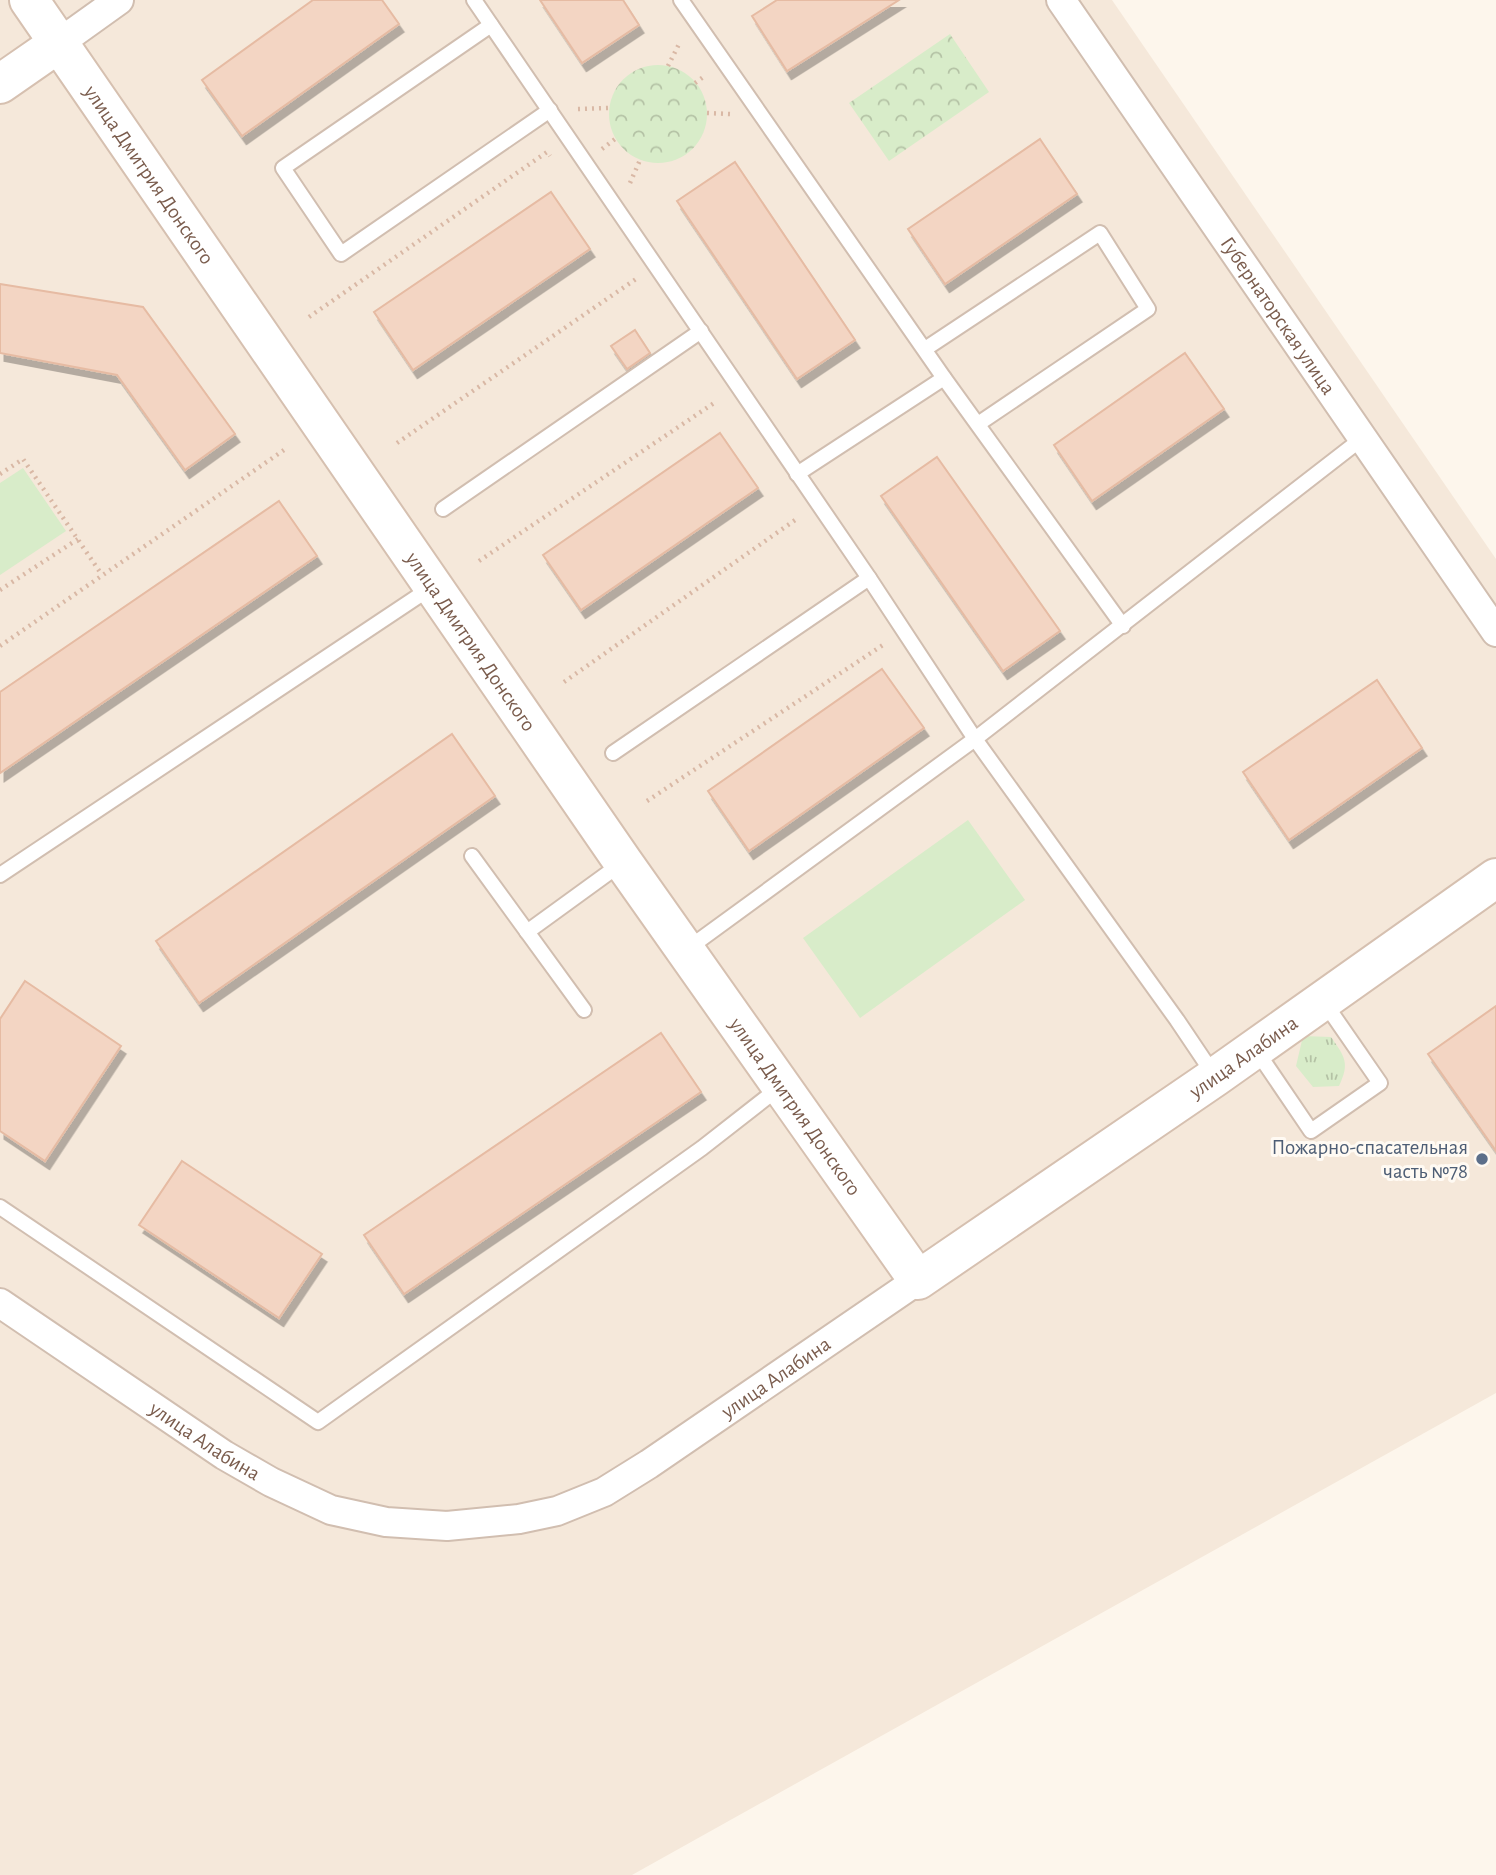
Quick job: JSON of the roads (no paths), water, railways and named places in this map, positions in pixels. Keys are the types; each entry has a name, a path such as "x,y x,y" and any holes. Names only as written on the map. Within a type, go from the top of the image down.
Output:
{"street":[{"name":"улица Дмитрия Донского","path":"29,0 623,862 918,1280"},
{"path":"0,84 120,0"},
{"name":"Губернаторская улица","path":"1061,0 1496,632"},
{"name":"улица Алабина","path":"0,1303 224,1455 271,1482 331,1510 386,1522 447,1527 519,1519 557,1511 604,1492 660,1457 1215,1077 1496,878"}],"lane":[{"path":"474,0 869,578 975,739 1215,1077"},
{"path":"681,0 944,378 1123,626"},
{"path":"491,25 283,168 341,254 550,110"},
{"path":"925,349 1100,233 1148,309 978,424"},
{"path":"443,509 701,331"},
{"path":"797,474 944,378"},
{"path":"685,951 975,739 1364,438"},
{"path":"613,753 869,578"},
{"path":"0,875 433,586"},
{"path":"472,856 584,1010"},
{"path":"527,932 623,862"},
{"path":"1255,1048 1311,1131 1380,1083 1323,1000"},
{"path":"0,1207 318,1422 702,1148 780,1087"}],"place":[{"name":"Пожарно-спасательная часть №78","path":"1482,1159"}]}
